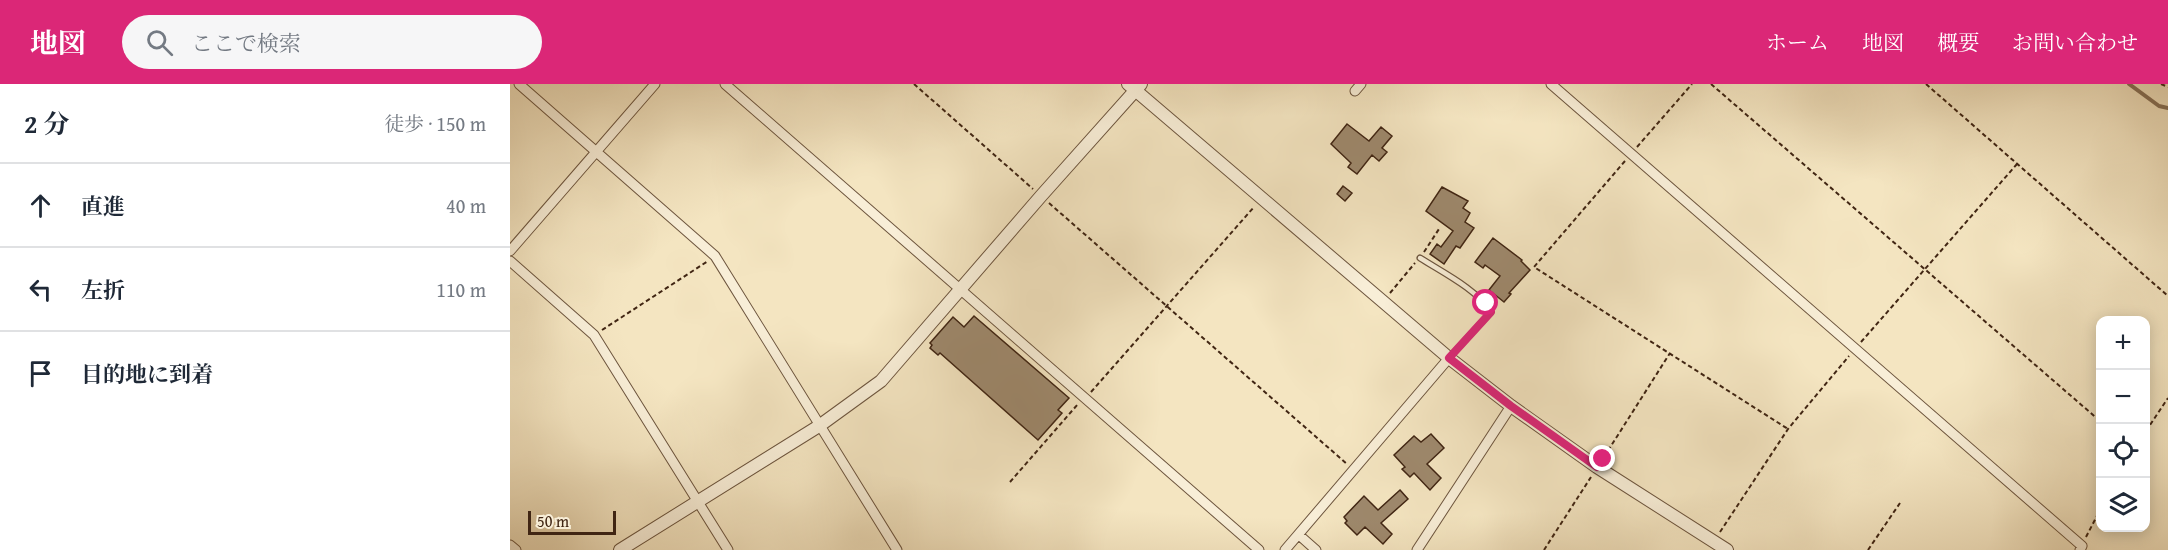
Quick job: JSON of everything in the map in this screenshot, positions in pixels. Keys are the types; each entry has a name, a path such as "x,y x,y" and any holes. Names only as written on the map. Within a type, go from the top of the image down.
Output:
{"street":[{"path":"519,84 715,256 897,550"},
{"path":"510,251 656,84"},
{"path":"725,84 1259,550"},
{"path":"1551,84 1856,348 2081,548"},
{"path":"620,550 819,426 881,381 1135,86 1449,358 1511,406 1597,467 1727,550"},
{"path":"510,261 594,335 728,550"},
{"path":"1285,550 1449,358"},
{"path":"1417,550 1511,406"},
{"path":"1299,536 1316,550"},
{"path":"510,545 516,550"}],"lane":[{"path":"1420,258 1476,295 1486,303 1491,312 1449,358"}],"path":[{"path":"914,84 1353,469"},
{"path":"1692,84 1534,267 1788,429"},
{"path":"1712,84 2096,418"},
{"path":"1926,84 2168,296"},
{"path":"2161,84 2168,87"},
{"path":"1714,542 1788,429 2017,164"},
{"path":"1010,482 1262,198"},
{"path":"1383,301 1420,258 1439,229"},
{"path":"594,335 715,256"},
{"path":"1544,550 1670,353"},
{"path":"2150,424 2168,398"},
{"path":"1868,550 1900,503"},
{"path":"2081,548 2096,518"}],"building":[{"path":"1347,124 1369,141 1381,127 1392,136 1382,148 1387,152 1379,161 1372,155 1357,174 1348,167 1351,163 1331,144"},
{"path":"1343,186 1352,193 1345,201 1337,194"},
{"path":"1442,187 1468,201 1463,208 1470,213 1465,222 1474,228 1460,248 1456,246 1444,264 1430,254 1437,244 1441,247 1453,231 1426,211"},
{"path":"1493,238 1522,260 1530,270 1504,302 1489,290 1500,276 1485,265 1483,268 1475,262"},
{"path":"974,316 1069,398 1058,410 1062,413 1038,440 940,353 938,355 930,348 932,345 930,343 953,317 964,327"},
{"path":"1431,434 1444,448 1427,464 1441,478 1430,490 1414,473 1410,477 1402,469 1405,467 1394,455 1414,436 1421,442"},
{"path":"1400,490 1408,499 1381,523 1392,534 1383,544 1365,527 1357,535 1345,523 1347,521 1344,517 1364,496 1378,510"}],"waterway":[{"path":"2129,84 2159,106 2168,108"}],"route":[{"path":"1486,303 1491,312 1449,358 1511,406 1597,467 1603,459"}]}
